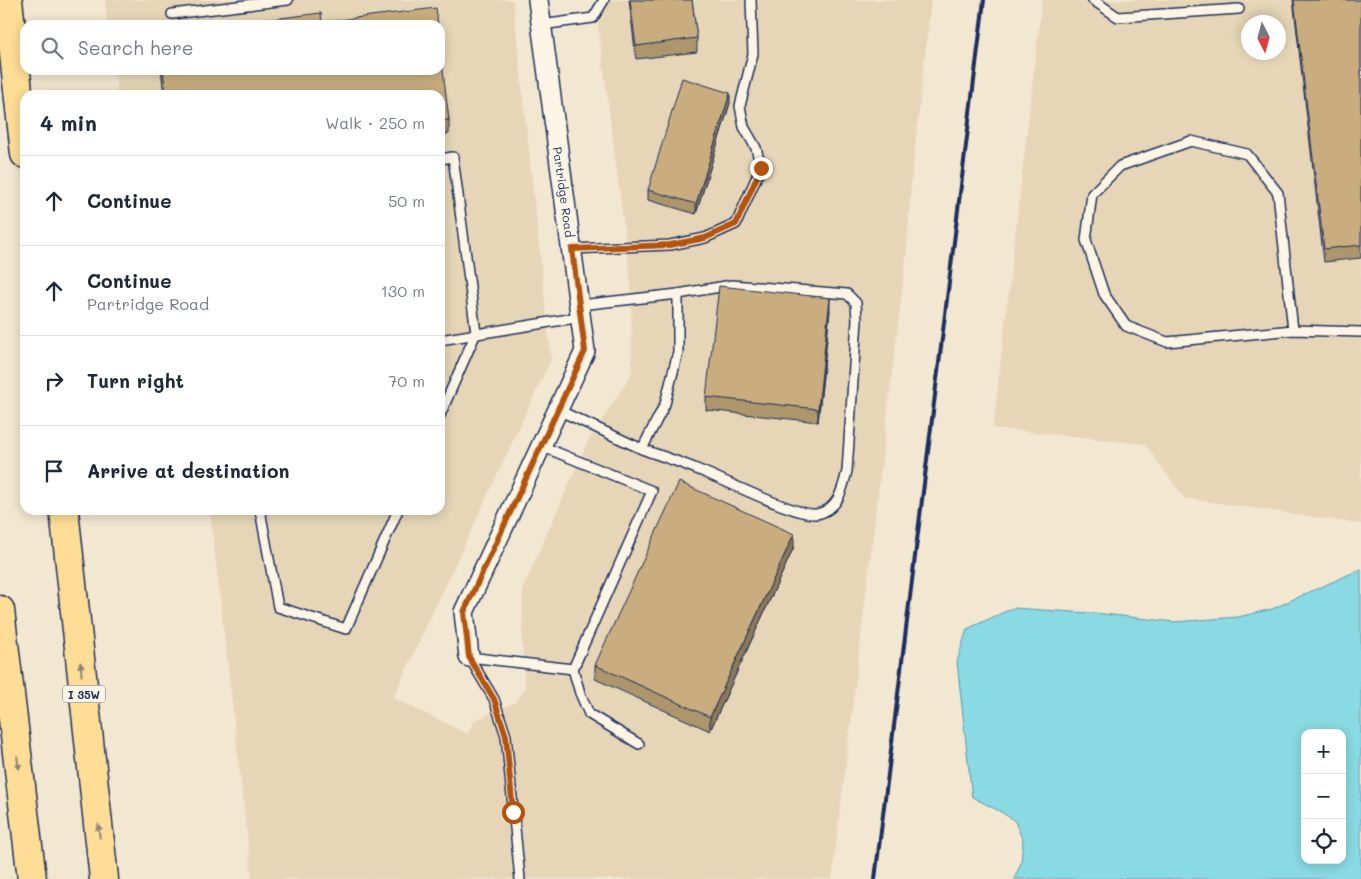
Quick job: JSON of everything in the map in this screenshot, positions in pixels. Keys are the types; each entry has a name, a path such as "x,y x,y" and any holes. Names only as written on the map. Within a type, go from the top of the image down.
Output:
{"highway":[{"path":"8,0 20,109"},
{"name":"I 35W","path":"65,515 104,879"},
{"path":"0,610 32,879"}],"street":[{"name":"Partridge Road","path":"469,657 464,612 585,351 538,0"}],"lane":[{"path":"172,14 288,0"},
{"path":"541,25 593,18 604,0"},
{"path":"572,249 670,245 705,238 736,224 761,168 756,148 744,127 740,106 753,54 751,0"},
{"path":"1093,0 1118,17 1239,9"},
{"path":"1293,330 1278,193 1247,154 1191,141 1120,166 1092,194 1086,240 1104,294 1126,326 1167,342 1293,330 1361,332"},
{"path":"445,158 453,157 476,333 445,404"},
{"path":"445,339 580,311 732,285 847,294 856,303 858,320 848,461 842,493 830,508 816,514 793,510 696,469 642,449 558,410"},
{"path":"642,449 665,404 678,352 678,294"},
{"path":"541,446 652,492 573,669 589,714 639,744"},
{"path":"261,515 278,607 346,629 396,515"},
{"path":"469,657 573,669"},
{"path":"469,657 494,699 506,736 520,879"}],"shaded area":[{"path":"105,0 513,0 551,359 393,698 468,734 475,720 514,703 525,690 522,643 523,588 588,441 632,374 631,283 595,0 931,0 911,183 907,249 832,879 252,879 211,515 445,515 445,90 117,90 115,75 445,75 445,20 107,20"},
{"path":"1042,0 1361,0 1361,524 1184,498 1145,444 993,428"}],"water":[{"path":"1361,569 1361,879 1014,879 1021,863 1023,841 1015,821 972,797 957,662 967,629 1013,608 1104,614 1174,622 1238,617 1272,609"}],"building":[{"path":"630,0 692,0 697,38 636,46"},
{"path":"1294,0 1361,0 1361,245 1324,249"},
{"path":"436,8 437,20 338,20"},
{"path":"321,13 322,20 264,20"},
{"path":"164,75 444,75 449,120 445,120 445,90 165,90"},
{"path":"682,78 730,93 696,204 648,190"},
{"path":"719,286 830,298 818,409 706,397"},
{"path":"679,482 794,534 710,717 595,665"}],"railway":[{"path":"875,879 984,0"}],"route":[{"path":"513,812 506,736 494,699 469,657 464,612 585,351 572,249 670,245 705,238 736,224 761,168"}]}
